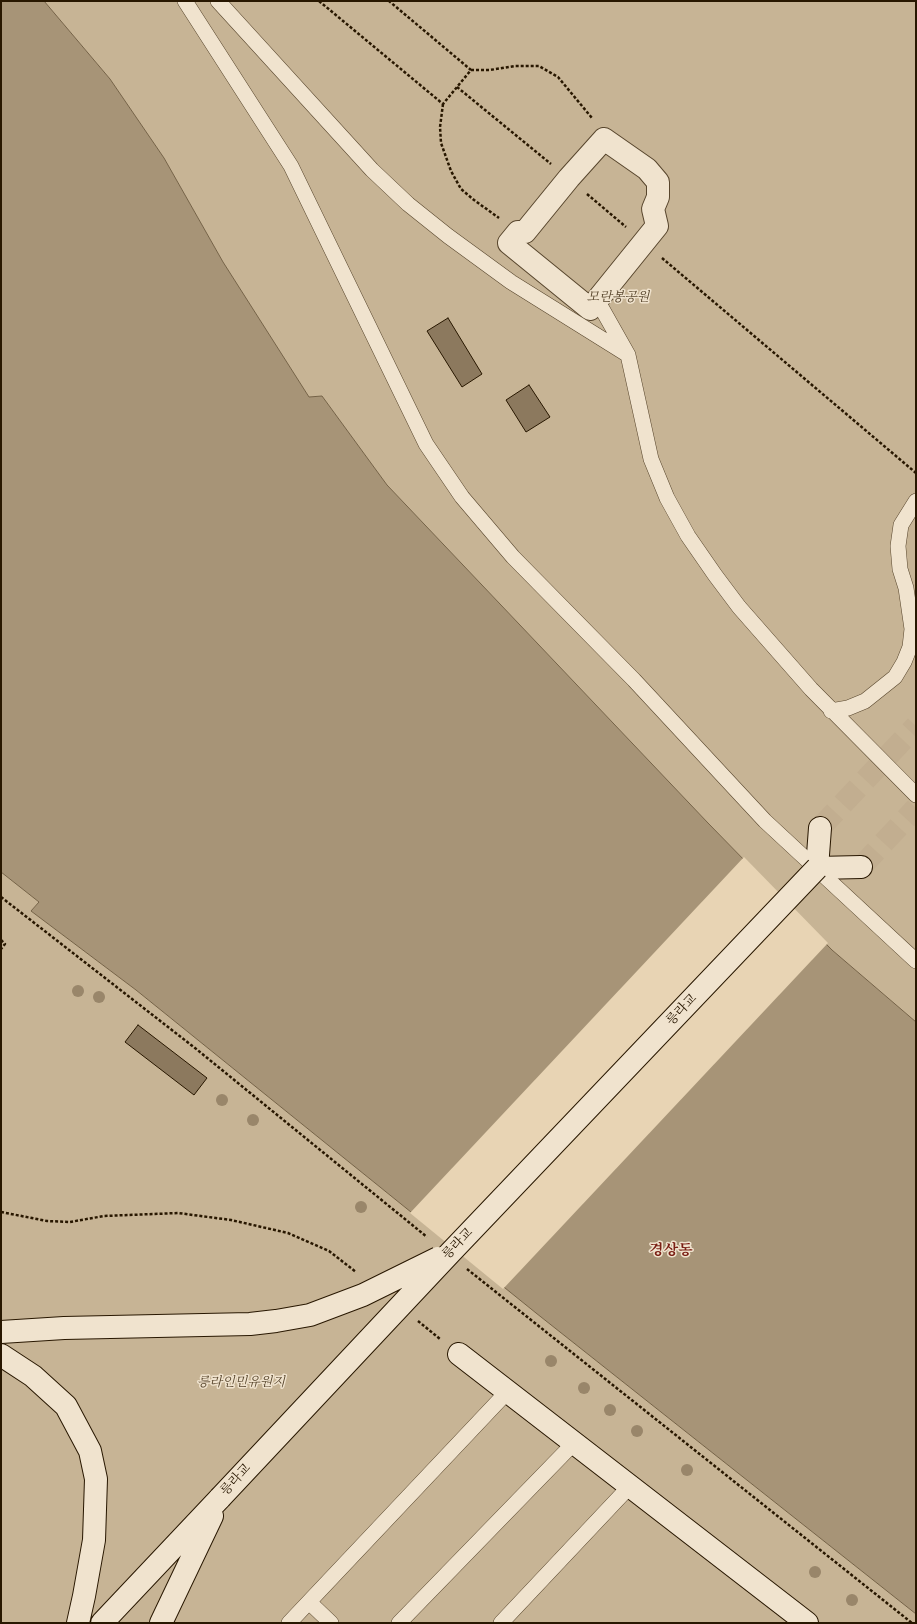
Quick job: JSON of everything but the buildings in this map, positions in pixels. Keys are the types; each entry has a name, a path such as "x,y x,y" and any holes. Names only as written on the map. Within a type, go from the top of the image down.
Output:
{"main road":[{"path":"604,139 647,170 658,182 658,197 653,209 657,226 644,243 590,309 510,243 518,232 525,232 568,178 604,139"},
{"path":"820,828 817,868 861,867"},
{"name":"릉라교","path":"102,1623 450,1252 817,868"},
{"path":"1,1332 64,1328 250,1324 310,1315 363,1295 450,1252"},
{"path":"459,1354 807,1623"},
{"path":"1,1355 33,1376 66,1406 90,1451 96,1479 94,1540 78,1623"},
{"path":"161,1623 220,1498"}],"lane":[{"path":"185,1 291,166 426,444 462,497 513,557 634,680 765,821 916,961"},
{"path":"218,1 372,170 408,204 499,274 628,355"},
{"path":"597,300 628,355 651,459 667,498 688,536 715,576 739,607 831,711 916,795"},
{"path":"831,711 848,708 865,701 895,677 904,662 910,647 912,629 906,588 900,568 898,546 901,525 916,502"},
{"path":"289,1623 508,1391"},
{"path":"398,1623 574,1443"},
{"path":"501,1623 630,1486"},
{"path":"309,1602 331,1623"}],"path":[{"path":"319,1 442,104"},
{"path":"389,1 471,70 490,70 516,66 539,66 558,77 592,118"},
{"path":"471,70 442,104 440,127 441,144 451,170 461,189 518,232"},
{"path":"644,243 916,473"},
{"path":"1,940 5,944 1,949"},
{"path":"1,1212 48,1221 70,1222 104,1216 178,1213 231,1220 288,1233 328,1251 360,1275"},
{"path":"415,1320 459,1354"}],"green space":[{"name":"모란봉공원","path":"44,1 916,1 916,1022 832,950 708,823 387,485 322,396 309,397 223,262 164,158 110,79"},
{"name":"릉라인민유원지","path":"1,872 39,902 31,911 136,990 536,1313 916,1614 916,1623 1,1623"}],"shaded area":[{"path":"1,1 44,1 110,79 164,158 223,262 309,397 322,396 387,485 708,823 832,950 916,1022 916,1614 536,1313 136,990 31,911 39,902 1,872"}],"pier":[{"path":"744,857 828,943 503,1289 410,1213"}],"tunnel":[{"path":"820,828 916,726"},
{"path":"861,867 916,808"}],"district":[{"name":"경상동","path":"671,1251"}]}
